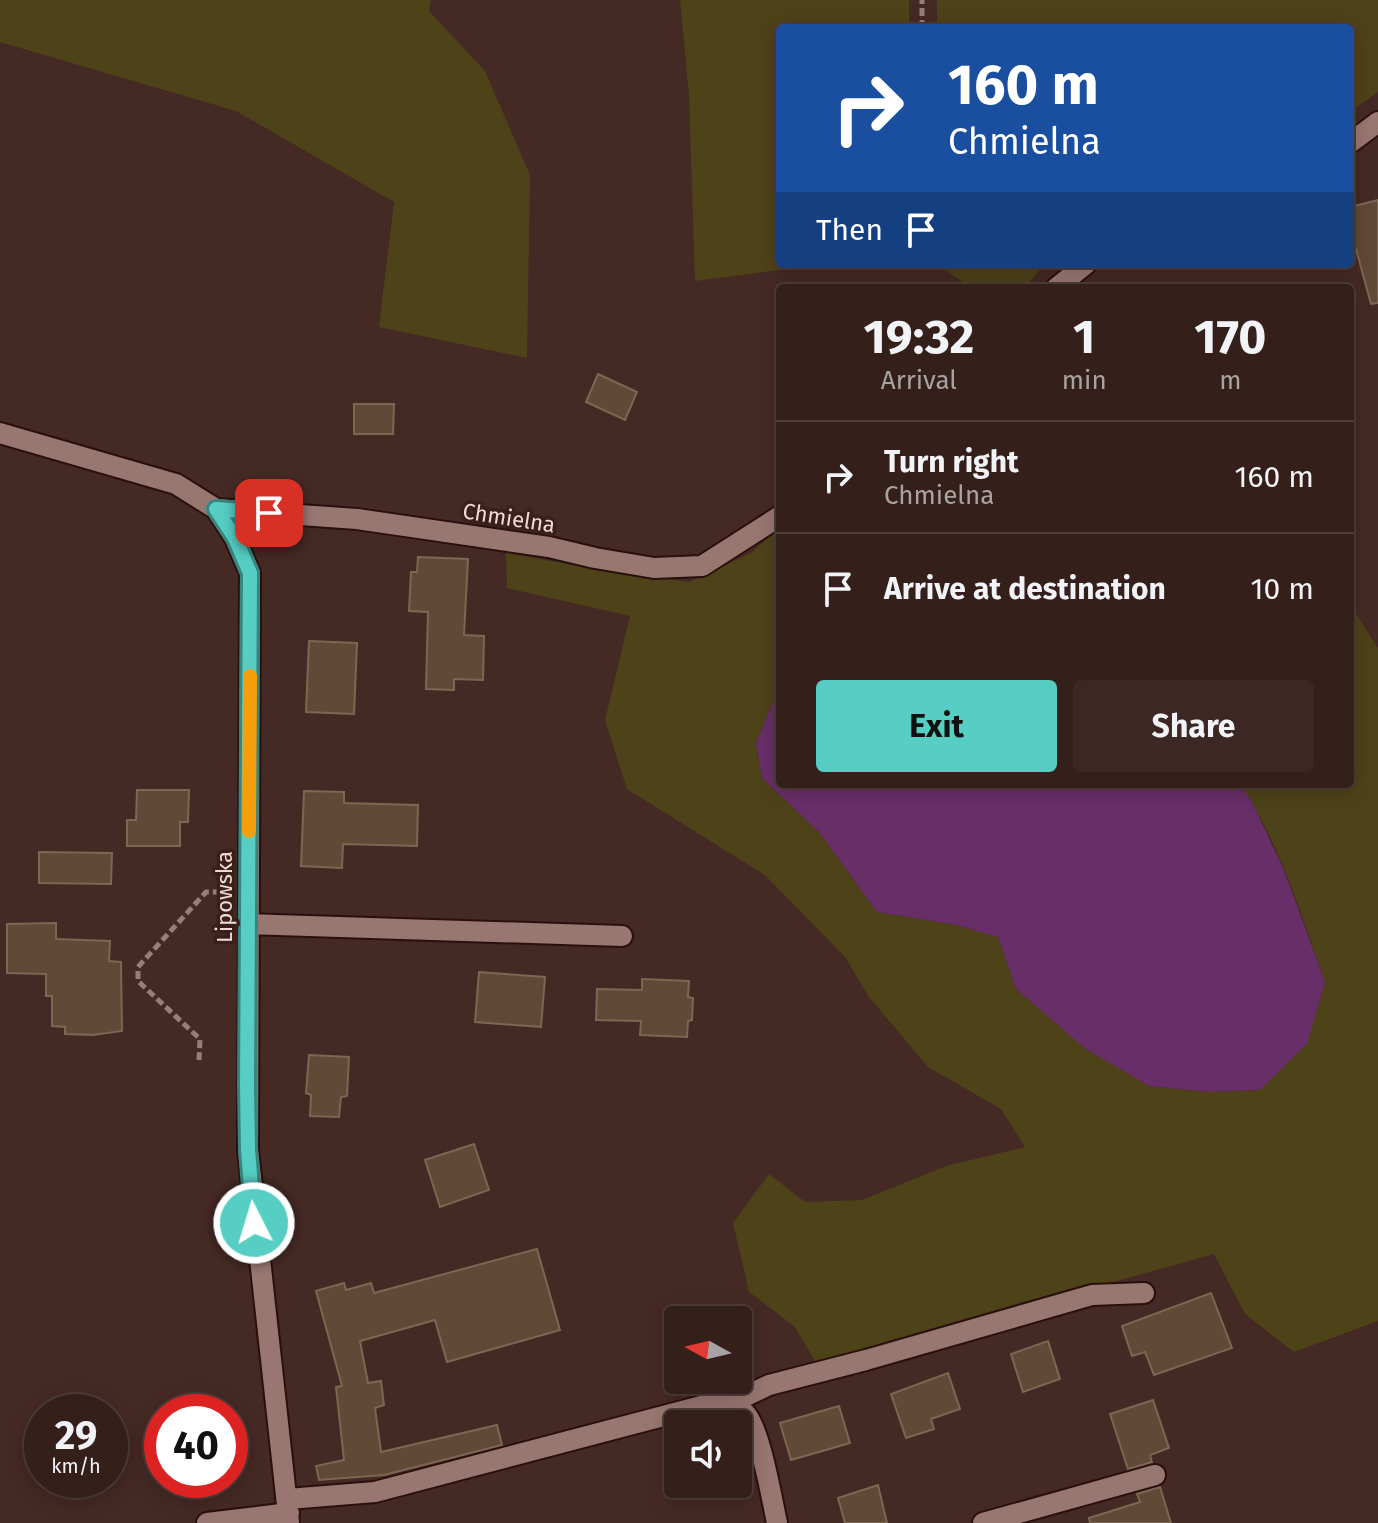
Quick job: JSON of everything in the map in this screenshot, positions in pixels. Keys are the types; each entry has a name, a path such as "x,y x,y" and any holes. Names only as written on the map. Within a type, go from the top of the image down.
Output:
{"street":[{"path":"1354,140 1378,122"},
{"path":"1061,284 1081,268"},
{"name":"Lipowska","path":"0,433 176,484 216,509 235,538 250,573 248,1150 255,1237 288,1512"},
{"name":"Chmielna","path":"216,509 357,519 549,547 654,568 702,566 776,519"},
{"path":"248,924 622,936"},
{"path":"207,1523 288,1512 709,1404 729,1404 769,1385 1092,1295 1144,1293"},
{"path":"729,1404 746,1413 762,1453 777,1523"},
{"path":"983,1523 1155,1475"}],"path":[{"path":"922,0 922,24"},
{"path":"199,1060 200,1039 138,981 138,967 206,892 248,893"}],"shaded area":[{"path":"0,0 431,0 429,11 485,71 530,175 527,358 379,327 394,202 236,111 0,42"},
{"path":"680,0 909,0 909,24 776,24 776,268 789,268 695,281 689,95"},
{"path":"937,0 1378,0 1378,92 1354,109 1354,24 937,24"},
{"path":"1042,268 1028,284 966,284 945,270"},
{"path":"776,531 776,696 756,743 762,778 819,832 877,912 956,925 998,937 1016,989 1149,1086 1208,1092 1260,1090 1325,982 1278,855 1242,788 1354,788 1354,610 1378,648 1378,1321 1294,1352 1245,1314 1214,1254 817,1364 794,1326 749,1292 733,1223 769,1174 805,1202 862,1200 946,1166 1025,1147 1001,1109 928,1067 869,997 845,957 765,875 627,789 605,720 630,616 507,588 506,553 689,582 751,553"},
{"path":"776,696 776,788 1243,788 1284,870 1325,982 1307,1044 1260,1090 1208,1092 1149,1086 1086,1049 1016,989 998,937 956,925 877,912 819,832 762,778 756,743"}],"building":[{"path":"1378,200 1378,303 1371,304 1354,250 1354,206"},
{"path":"598,374 637,392 625,420 586,402"},
{"path":"354,404 394,404 393,434 354,434"},
{"path":"418,557 468,559 464,635 484,636 483,680 454,679 454,690 426,689 428,612 409,611 411,572 417,572"},
{"path":"309,641 357,643 354,714 306,712"},
{"path":"137,790 189,790 188,822 180,822 180,846 127,846 127,820 136,820"},
{"path":"304,791 344,792 344,803 418,805 417,846 343,844 342,868 301,866"},
{"path":"39,852 112,853 111,884 39,883"},
{"path":"56,923 56,939 110,941 109,961 121,962 122,1031 93,1035 65,1034 65,1027 52,1026 52,996 46,996 46,974 7,973 7,924"},
{"path":"479,972 545,977 541,1027 475,1022"},
{"path":"642,979 689,981 688,997 693,998 687,1037 640,1035 641,1021 596,1020 597,989 642,990"},
{"path":"309,1055 349,1057 347,1096 341,1097 339,1117 310,1116 311,1095 306,1093"},
{"path":"474,1144 489,1190 440,1207 425,1160"},
{"path":"537,1249 560,1330 447,1362 435,1320 360,1341 368,1383 381,1381 384,1405 375,1408 381,1452 497,1425 502,1445 384,1475 319,1480 316,1466 344,1460 336,1387 342,1386 316,1291 344,1283 346,1290 371,1283 374,1293"},
{"path":"1211,1293 1232,1348 1154,1375 1145,1352 1132,1356 1122,1326"},
{"path":"1048,1341 1060,1379 1023,1392 1011,1354"},
{"path":"948,1373 960,1409 931,1419 934,1429 906,1438 891,1394"},
{"path":"1153,1400 1169,1448 1150,1455 1152,1462 1128,1469 1110,1414"},
{"path":"839,1406 850,1443 791,1460 780,1423"},
{"path":"878,1485 887,1523 845,1523 838,1498"},
{"path":"1160,1487 1171,1523 1090,1523 1089,1518 1140,1502 1137,1494"}],"slow traffic":[{"path":"249,831 250,676"}],"route":[{"path":"254,1223 247,1086 250,573 235,538 216,509 269,513"}]}
